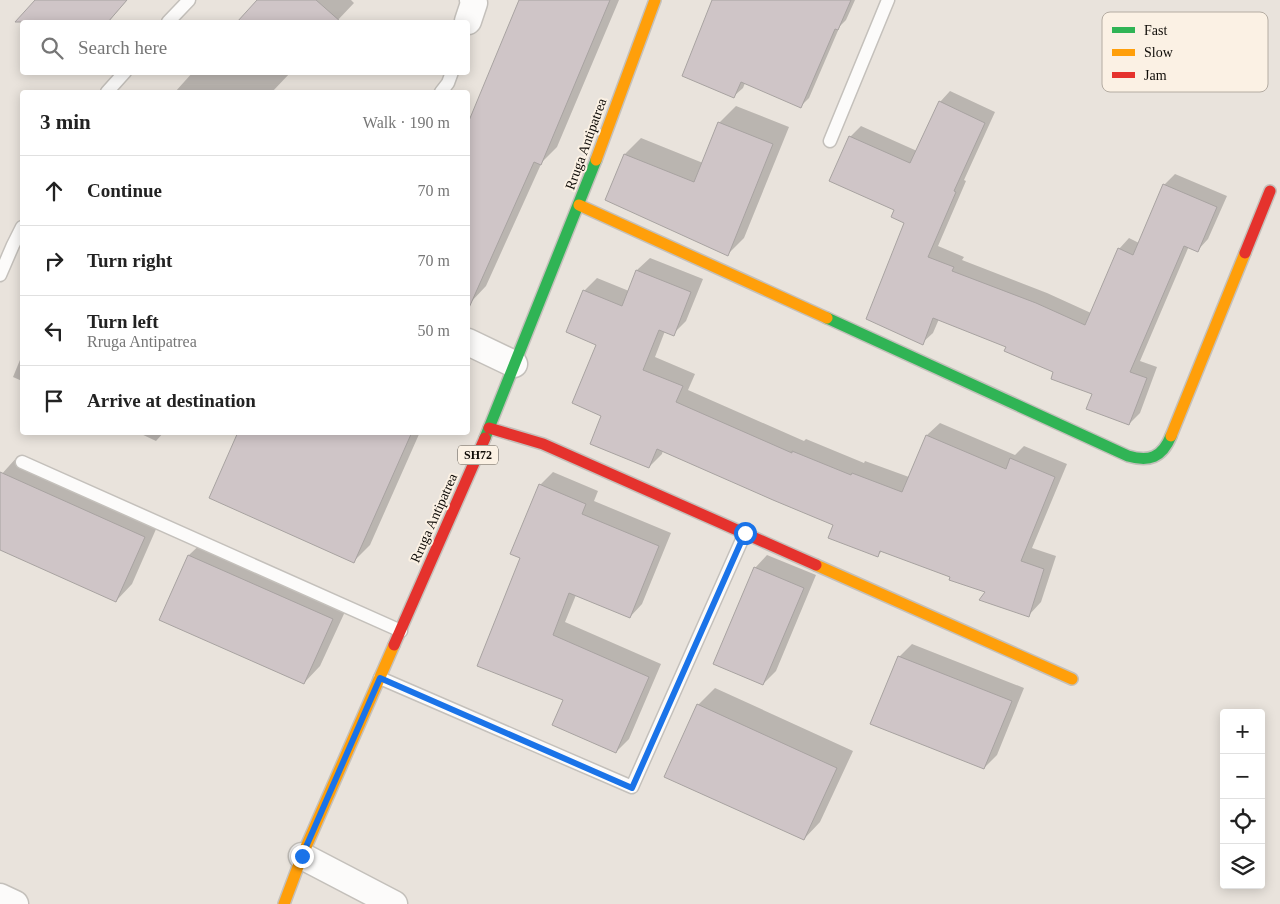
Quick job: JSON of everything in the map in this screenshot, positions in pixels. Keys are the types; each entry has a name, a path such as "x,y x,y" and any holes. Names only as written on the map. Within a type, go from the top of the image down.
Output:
{"street":[{"name":"Rruga Antipatrea","path":"284,904 302,856 490,428 579,205 655,0"},
{"path":"579,205 1128,456 1143,460 1156,457 1167,445 1270,191"},
{"path":"470,343 514,364"},
{"path":"490,428 543,444 1072,678"},
{"path":"302,856 394,904"},
{"path":"0,897 15,904"}],"lane":[{"path":"170,20 189,0"},
{"path":"830,141 888,0"},
{"path":"109,90 122,75"},
{"path":"443,90 451,75"},
{"path":"0,275 20,231"},
{"path":"22,462 401,631"},
{"path":"380,678 632,788 745,533"}],"building":[{"path":"35,0 127,0 110,20 20,20 20,22 15,22"},
{"path":"257,0 316,0 339,20 239,20"},
{"path":"519,0 610,0 541,165 534,162 470,306 470,118"},
{"path":"712,0 851,0 838,30 835,29 801,108 741,82 734,98 682,76"},
{"path":"939,101 985,123 954,191 956,192 928,257 954,267 952,271 1036,303 1085,325 1118,248 1133,255 1163,184 1217,207 1198,252 1184,246 1130,372 1147,378 1129,425 1086,409 1092,394 1051,379 1053,372 1004,351 1006,347 933,318 923,345 866,319 904,223 891,217 894,210 829,181 849,136 910,163"},
{"path":"718,122 773,144 728,256 605,200 624,154 694,182"},
{"path":"636,270 691,292 674,336 659,330 643,370 683,386 676,402 792,453 792,451 851,475 852,473 902,492 926,435 1006,469 1010,458 1055,477 1021,561 1044,569 1029,617 979,600 985,592 949,580 950,577 880,551 878,557 828,538 833,525 657,449 649,468 590,444 601,416 572,403 596,345 566,332 583,290 622,306"},
{"path":"237,435 411,435 354,563 209,498"},
{"path":"0,472 145,537 116,602 0,550"},
{"path":"539,484 586,504 582,514 659,546 630,618 569,593 553,635 649,677 616,753 552,725 563,700 477,666 520,558 510,554"},
{"path":"188,555 333,619 304,684 159,620"},
{"path":"754,567 804,588 763,685 713,664"},
{"path":"898,656 1012,701 984,769 870,724"},
{"path":"697,704 837,768 804,840 664,777"}],"traffic: fast":[{"path":"485,438 596,160"},
{"path":"827,318 1128,456 1136,458 1154,457 1159,454 1171,436"}],"traffic: slow":[{"path":"596,160 655,0"},
{"path":"579,205 827,318"},
{"path":"1171,436 1245,253"},
{"path":"816,565 1072,679"},
{"path":"284,904 302,856 394,645"}],"traffic: jam":[{"path":"1245,253 1270,191"},
{"path":"489,428 543,444 816,565"},
{"path":"394,645 485,438"}],"route":[{"path":"302,856 380,678 632,788 745,533"}]}
